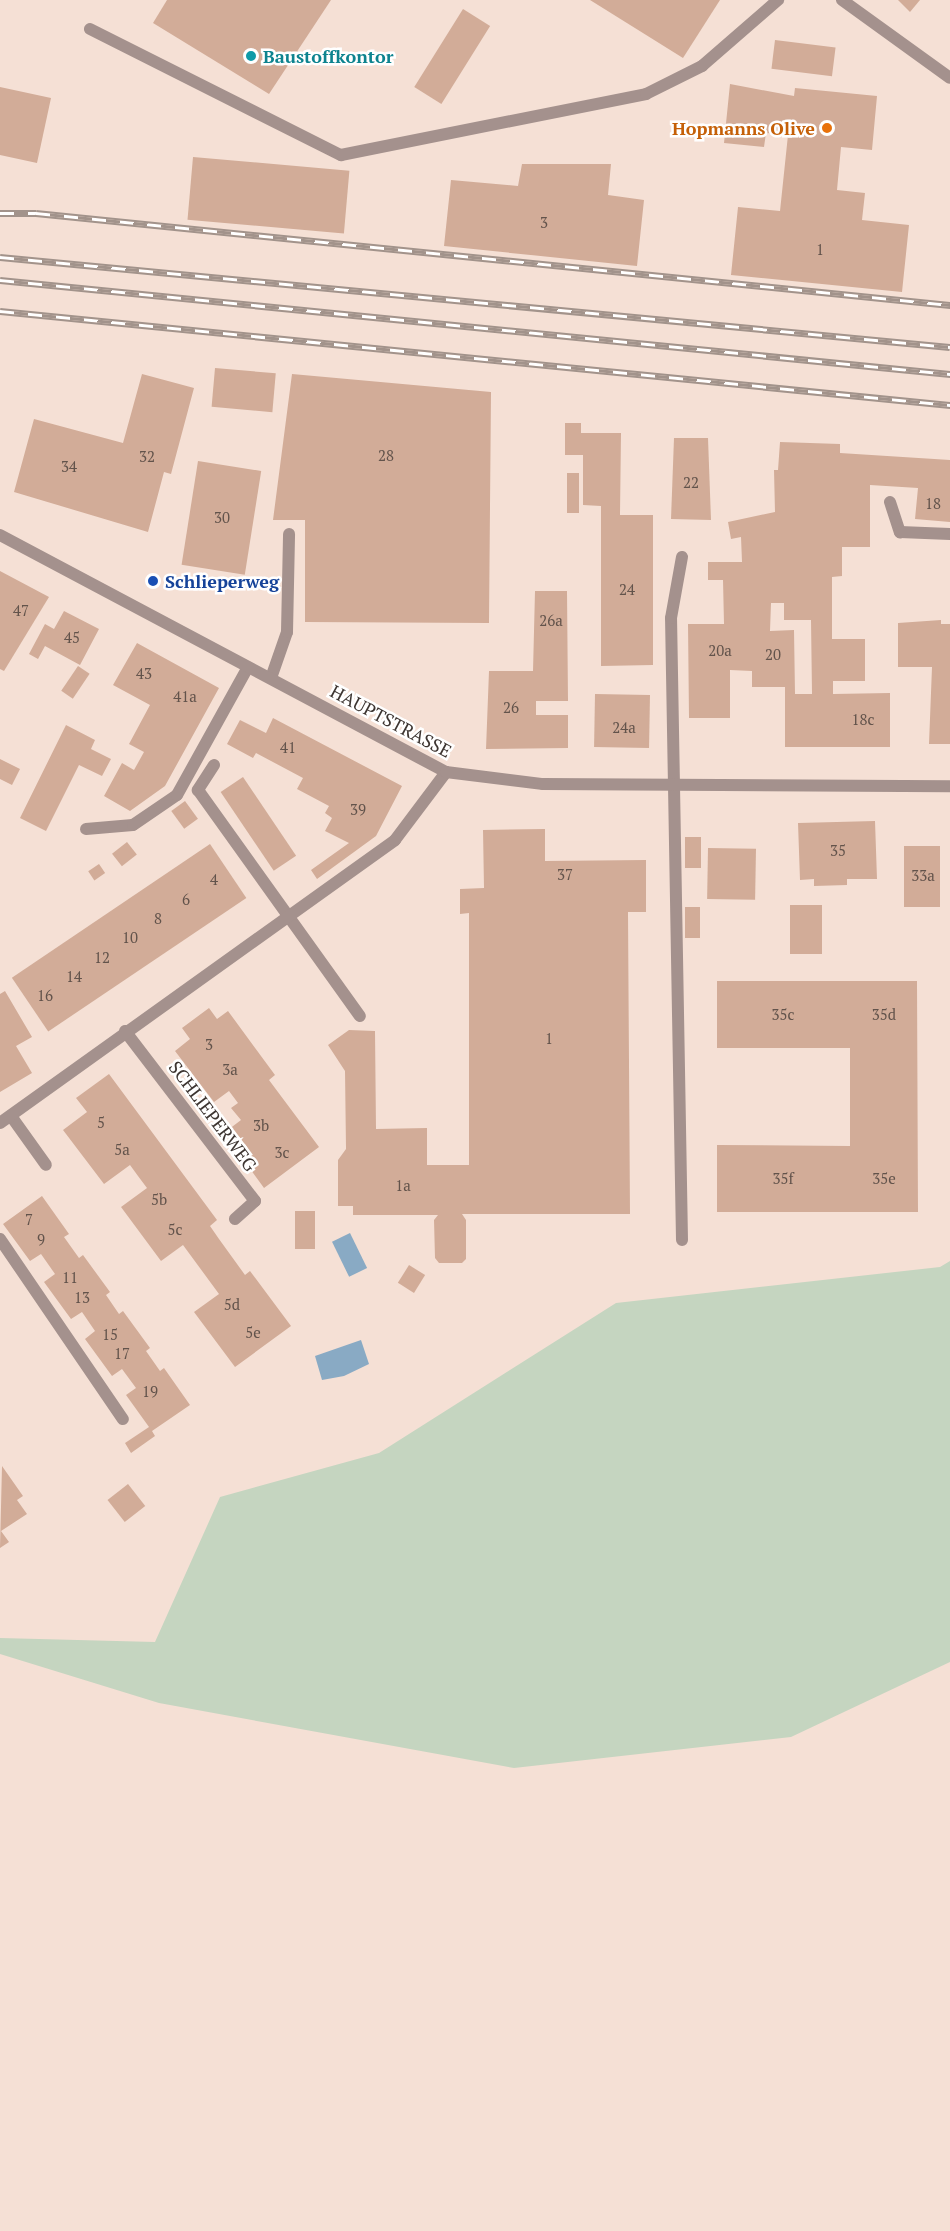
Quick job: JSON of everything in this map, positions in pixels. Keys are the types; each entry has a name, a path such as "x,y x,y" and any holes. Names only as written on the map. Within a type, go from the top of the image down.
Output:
{"street":[{"path":"90,29 341,154 646,94 702,66 778,0"},
{"path":"842,0 950,78"},
{"path":"890,502 900,532 950,534"},
{"path":"271,678 287,632 289,534"},
{"name":"HAUPTSTRASSE","path":"0,535 446,772 543,784 950,786"},
{"path":"682,556 671,618 672,785 682,1240"},
{"path":"86,829 133,825 177,795 248,667"},
{"path":"214,765 198,790 360,1016"},
{"path":"46,1165 5,1119 395,840 446,772"},
{"name":"SCHLIEPERWEG","path":"125,1031 255,1201 235,1219"},
{"path":"0,1239 123,1419"}],"green space":[{"path":"950,1261 950,1662 791,1737 514,1768 159,1703 0,1654 0,1638 155,1642 220,1497 379,1453 616,1303 940,1267"}],"water":[{"path":"350,1233 367,1268 349,1277 332,1242"},
{"path":"361,1340 369,1364 344,1376 322,1380 315,1356"}],"building":[{"name":"Baustoffkontor","path":"167,0 331,0 269,94 153,23"},
{"path":"590,0 720,0 683,58"},
{"path":"898,0 920,0 910,12"},
{"path":"463,9 490,26 441,104 414,87"},
{"path":"775,40 836,47 832,76 771,69"},
{"path":"730,84 794,96 795,88 877,96 872,150 841,147 837,190 865,193 862,220 909,225 902,292 731,275 738,207 780,211 788,135 766,133 764,147 724,143"},
{"path":"0,87 51,98 37,163 0,155"},
{"path":"193,157 349,171 344,233 188,220"},
{"path":"522,164 611,164 608,195 644,200 637,266 444,246 451,180 518,186"},
{"path":"215,368 276,373 272,412 212,407"},
{"path":"142,374 194,388 171,474 164,472 148,532 14,492 34,419 123,443"},
{"path":"292,374 491,392 489,623 305,622 305,520 273,520"},
{"path":"565,423 581,423 581,433 621,433 620,515 653,515 653,665 601,666 601,506 583,505 583,455 565,455"},
{"path":"674,438 708,438 711,520 671,519"},
{"path":"780,442 840,444 840,453 950,460 950,522 915,519 918,488 870,485 870,547 842,547 842,576 832,577 832,639 865,639 865,681 833,681 833,694 890,693 890,747 785,747 785,687 752,687 752,671 730,670 730,718 689,718 688,624 724,624 723,580 708,580 708,562 742,562 741,537 731,539 728,522 775,512 774,470 778,470","holes":["771,603 784,603 784,620 811,620 812,694 795,694 794,630 770,631"]},
{"path":"198,461 261,471 245,575 182,565"},
{"path":"567,473 579,473 579,513 567,513"},
{"path":"0,571 49,597 4,671 0,669"},
{"path":"535,591 567,591 568,701 536,701 536,715 568,715 568,748 486,749 489,671 533,671"},
{"path":"64,611 99,629 80,665 45,646 38,659 29,654 45,624 54,629"},
{"path":"941,620 941,624 950,624 950,744 929,744 932,667 898,667 898,623"},
{"path":"137,643 219,688 165,786 130,811 104,796 122,763 134,770 144,752 129,744 150,705 113,685"},
{"path":"78,666 90,674 73,699 61,691"},
{"path":"595,694 650,695 649,748 594,747"},
{"path":"273,718 402,786 376,836 317,879 311,870 349,843 325,831 332,818 325,813 329,806 297,789 303,778 256,753 253,758 227,744 240,720 266,733"},
{"path":"66,725 95,740 91,749 111,759 102,776 79,765 46,831 20,818"},
{"path":"0,759 20,769 12,785 0,779"},
{"path":"243,777 296,856 274,871 221,792"},
{"path":"185,801 198,819 184,829 171,811"},
{"path":"875,821 877,879 847,879 847,885 814,886 814,879 800,880 798,823"},
{"path":"545,829 545,861 646,860 646,912 628,912 630,1214 462,1214 466,1220 466,1259 462,1263 439,1263 435,1258 434,1220 438,1215 353,1215 353,1206 338,1206 338,1160 346,1149 345,1071 328,1045 349,1030 375,1031 376,1129 427,1128 427,1165 469,1165 469,913 460,914 460,889 484,888 483,830"},
{"path":"685,837 701,837 701,868 685,868"},
{"path":"127,842 137,855 122,866 112,854"},
{"path":"210,844 246,898 48,1032 12,978"},
{"path":"904,846 940,846 940,907 904,907"},
{"path":"708,848 756,849 755,900 707,899"},
{"path":"99,864 105,873 94,880 88,871"},
{"path":"790,905 822,905 822,954 790,954"},
{"path":"685,907 700,907 700,938 685,938"},
{"path":"717,981 917,981 918,1212 717,1212 717,1145 850,1146 850,1048 717,1048"},
{"path":"5,991 32,1037 16,1046 32,1073 0,1092 0,994"},
{"path":"209,1008 217,1019 228,1011 275,1075 269,1080 319,1147 264,1188 224,1133 241,1120 231,1108 238,1103 229,1091 214,1102 175,1051 190,1039 182,1028"},
{"path":"109,1074 217,1220 210,1226 245,1275 250,1271 291,1326 235,1367 194,1312 219,1294 183,1245 161,1261 121,1207 147,1188 130,1165 104,1184 63,1130 87,1112 76,1098"},
{"path":"42,1196 69,1234 64,1237 79,1258 83,1255 110,1292 106,1295 119,1314 123,1311 150,1348 146,1351 160,1371 164,1368 190,1405 152,1431 155,1436 131,1453 125,1443 149,1427 126,1395 136,1388 122,1369 112,1376 85,1339 95,1331 82,1312 71,1319 44,1282 55,1274 41,1254 30,1261 3,1224"},
{"path":"295,1211 315,1211 315,1249 295,1249"},
{"path":"409,1265 425,1275 414,1293 398,1283"},
{"path":"2,1466 23,1496 17,1500 27,1514 1,1531 9,1542 0,1548"},
{"path":"128,1484 145,1506 125,1522 108,1500"}],"railway":[{"path":"0,213 36,213 950,305"},
{"path":"0,257 950,347"},
{"path":"0,280 950,374"},
{"path":"0,311 950,405"}],"place":[{"name":"Baustoffkontor","path":"251,56"},
{"name":"Hopmanns Olive","path":"827,128"},
{"name":"Schlieperweg","path":"153,581"}]}
